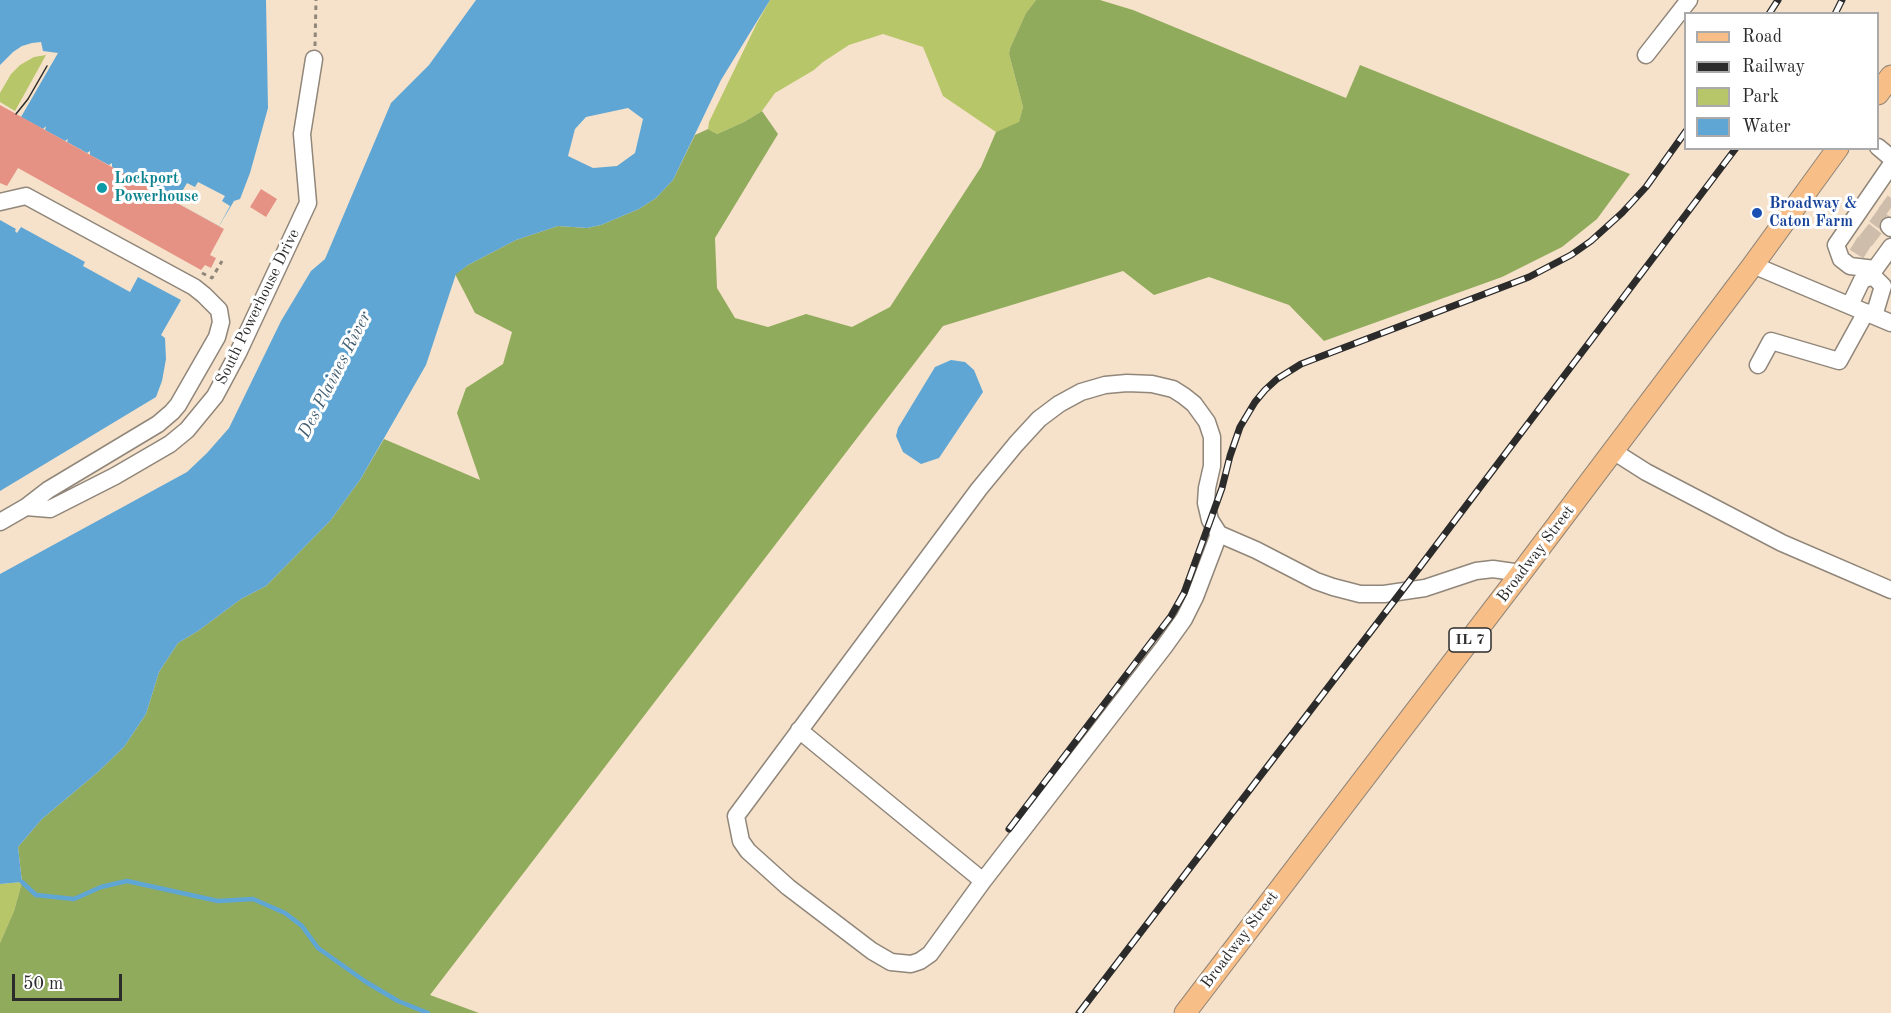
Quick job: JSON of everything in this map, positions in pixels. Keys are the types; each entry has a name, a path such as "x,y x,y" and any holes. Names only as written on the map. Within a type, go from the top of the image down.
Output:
{"main road":[{"path":"1879,93 1891,75"},
{"name":"Broadway Street","path":"1185,1013 1521,573 1837,150"}],"street":[{"path":"1646,55 1689,0"},
{"name":"South Powerhouse Drive","path":"0,522 26,507 50,509 115,476 170,444 187,430 215,396 238,353 308,203 302,134 314,59"},
{"path":"1878,150 1883,184 1853,232 1836,245 1841,260 1850,266 1880,257"},
{"path":"0,202 26,196 194,287 219,310 221,322 214,343 172,412 158,424 48,490 26,507"},
{"path":"1880,257 1891,279"},
{"path":"1850,305 1862,280 1880,257"},
{"path":"1758,365 1771,341 1839,361 1870,314 1883,286 1880,257"},
{"path":"1753,265 1891,323"},
{"path":"1219,534 1184,619 983,881 930,954 920,961 911,964 883,959 788,887 748,851 741,841 736,816 965,507 1039,418 1081,392 1105,385 1152,384 1173,389 1194,404 1207,422 1212,437 1212,466 1206,503 1210,520 1219,534 1316,581 1360,594 1384,594 1425,588 1476,571 1521,573"},
{"path":"1613,451 1646,472 1763,533 1891,590"},
{"path":"799,729 983,881"}],"path":[{"path":"314,59 316,0"},
{"path":"201,272 213,278 222,261"}],"green space":[{"path":"770,0 1036,0 1026,13 1009,54 1023,107 1019,123 996,132 943,96 923,47 883,34 849,45 814,70 775,93 762,111 717,134 708,129 709,122"},
{"path":"1036,0 1100,0 1133,10 1346,98 1360,65 1630,174 1597,219 1562,247 1502,277 1324,341 1289,305 1209,277 1154,295 1123,271 943,326 430,995 479,1013 0,1013 0,943 14,911 22,882 18,847 42,819 124,747 146,714 159,672 178,643 241,599 266,586 330,521 360,480 384,439 480,480 457,413 466,388 503,364 512,332 475,313 455,274 516,240 558,226 587,228 601,225 639,209 656,198 673,180 695,135 708,129 717,134 762,111 778,134 715,238 717,288 735,318 768,327 806,314 852,327 890,307 981,167 996,132 1019,122 1023,107 1009,54 1026,13"},
{"path":"46,55 15,111 0,102 0,93 11,74 20,65 34,57"},
{"path":"22,882 14,911 0,943 0,884"}],"water":[{"path":"0,0 266,0 268,108 250,173 240,199 234,201 219,226 180,204 181,202 177,200 176,202 156,191 157,188 154,190 134,179 134,176 131,178 112,167 112,163 109,165 90,155 90,151 87,153 67,142 68,139 65,141 45,130 46,126 43,129 21,117 58,53 43,51 41,42 32,43 13,52 0,65"},
{"name":"Des Plaines River","path":"476,0 770,0 721,80 673,180 656,198 639,209 601,225 587,228 558,226 516,240 468,265 456,274 426,365 360,480 330,521 266,586 241,599 178,643 159,672 146,714 124,747 42,819 18,847 22,882 0,884 0,574 187,472 229,428 281,321 311,271 325,259 391,103 429,65","holes":["628,108 643,119 635,153 617,166 593,168 568,156 575,129 586,117"]},
{"path":"0,220 16,229 17,233 21,227 76,257 85,262 83,266 130,292 138,277 181,300 161,335 165,338 166,359 156,397 0,491"},
{"path":"951,360 965,362 974,370 983,392 939,458 921,464 903,452 896,436 898,428 935,367"}],"pier":[{"path":"198,182 225,196 222,201 230,206 219,226 176,202 187,183 195,187"}],"building":[{"name":"Lockport Powerhouse","path":"0,105 224,229 210,255 216,258 211,268 205,265 201,270 18,168 7,186 0,183"},
{"path":"261,189 277,199 266,217 250,207"}],"waterway":[{"path":"22,882 36,895 74,899 101,887 127,881 218,901 253,899 285,913 302,926 318,948 366,982 398,1001 428,1013"}],"tunnel":[{"path":"1883,202 1891,208"},
{"path":"1874,215 1889,226"},
{"path":"1864,230 1878,241"},
{"path":"1854,243 1870,253"}],"tram line":[{"path":"16,114 28,99 47,66"}],"railway":[{"path":"1770,12 1778,0"},
{"path":"1836,12 1842,0"},
{"path":"1009,829 1171,616 1184,593 1222,488 1240,427 1265,390 1277,379 1301,364 1529,277 1571,255 1591,241 1622,213 1646,187 1684,134"},
{"path":"1079,1013 1734,150"}],"place":[{"name":"Lockport Powerhouse","path":"102,188"},
{"name":"Broadway & Caton Farm","path":"1757,213"}]}
